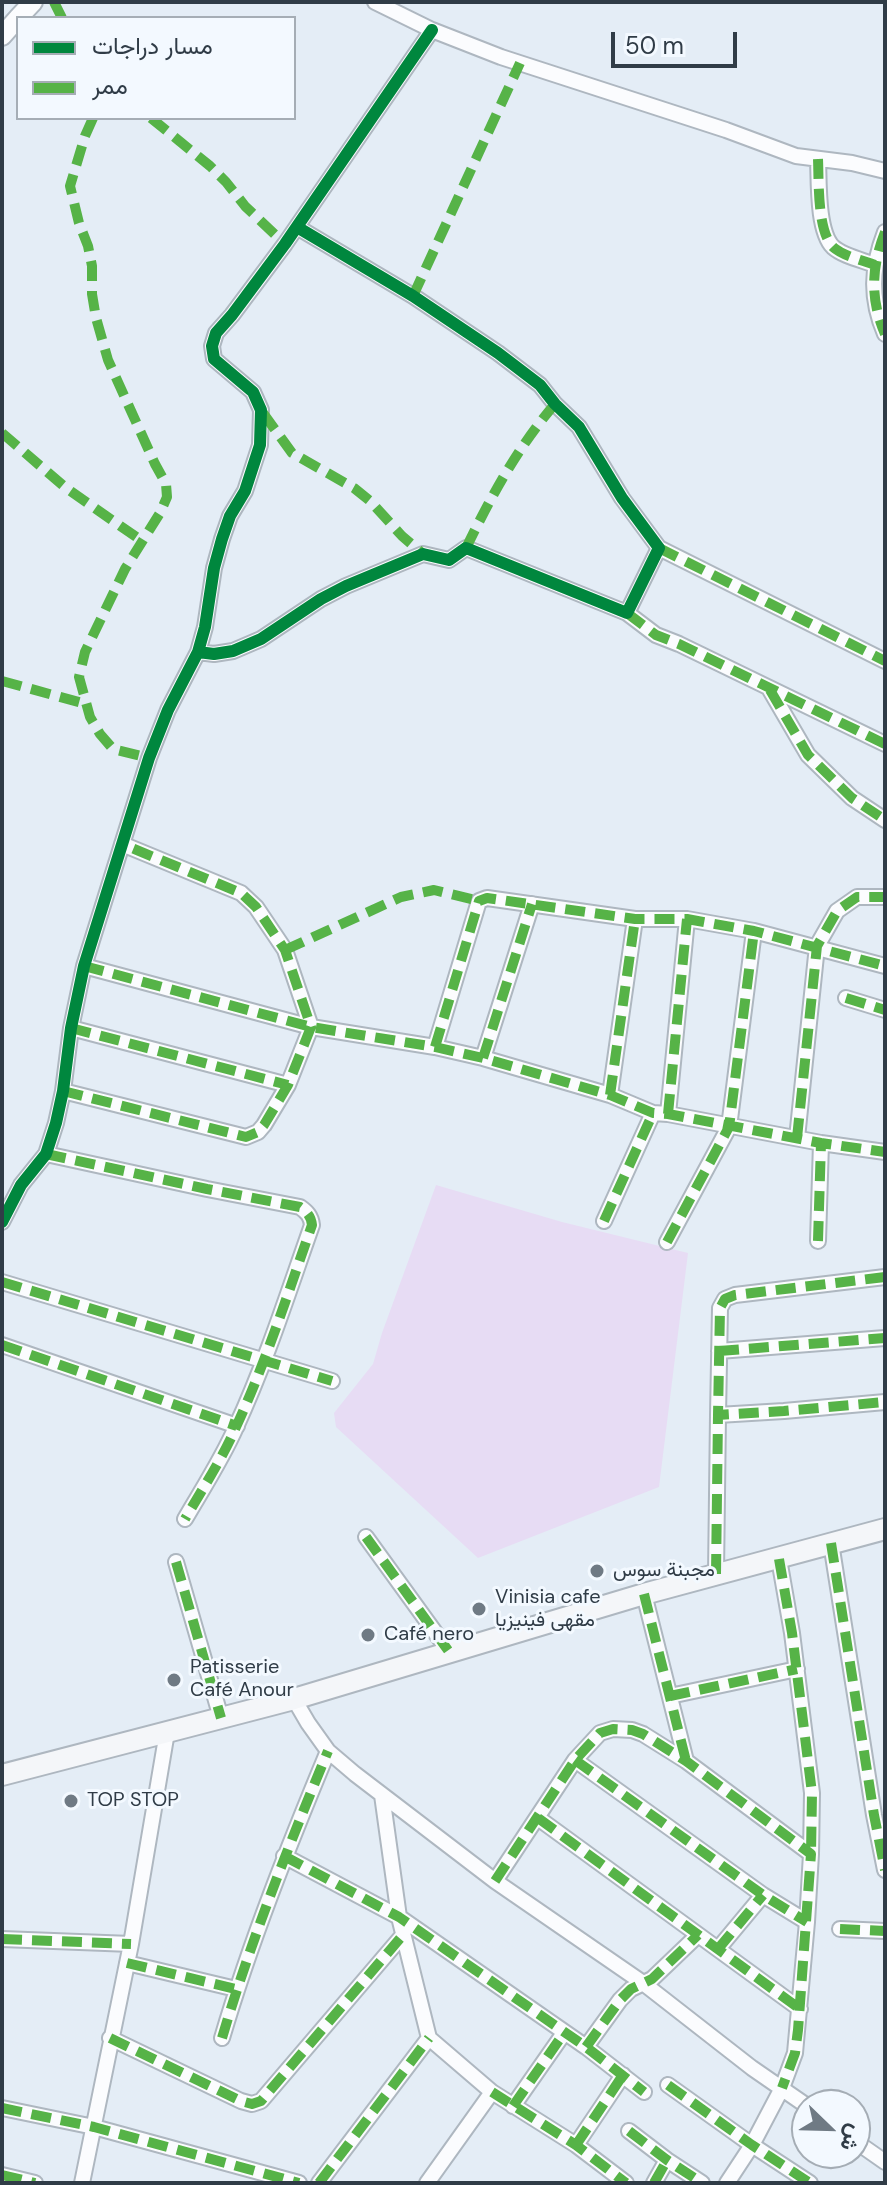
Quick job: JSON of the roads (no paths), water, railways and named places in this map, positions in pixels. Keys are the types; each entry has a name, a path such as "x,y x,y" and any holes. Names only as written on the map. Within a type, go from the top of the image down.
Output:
{"main road":[{"path":"2,1775 294,1699 644,1594 885,1529"}],"street":[{"path":"375,2 432,30 501,57 796,156 852,163 885,171"},
{"path":"2,36 16,20"},
{"path":"2,1222 21,1185 46,1154 63,1091 71,1028 84,966 149,758 168,710 198,652 222,539 230,516 245,491 260,445 261,410 253,392 214,359 212,346 216,333 297,227 432,30"},
{"path":"818,159 822,224 830,244 837,250 875,265"},
{"path":"297,227 413,296 540,385 579,427 622,498 659,548 885,661"},
{"path":"884,238 873,271 877,314 885,334"},
{"path":"198,652 214,654 233,651 261,639 346,586 423,554 449,560 466,548 627,613 656,635 885,744"},
{"path":"627,613 659,548"},
{"path":"770,690 808,755 852,798 885,820"},
{"path":"63,1091 246,1137 258,1132 264,1125 288,1085 311,1027 285,950 256,907 241,893 122,844"},
{"path":"797,1138 817,946 837,911 857,897 885,897"},
{"path":"435,1047 479,901 487,898 635,919 687,919 754,931 885,966"},
{"path":"483,1058 532,904"},
{"path":"610,1095 635,919"},
{"path":"604,1221 660,1114 687,919"},
{"path":"667,1242 729,1127 754,931"},
{"path":"84,966 311,1027 483,1058 610,1095 660,1114 885,1152"},
{"path":"846,998 885,1010"},
{"path":"71,1028 288,1085"},
{"path":"818,1241 821,1143"},
{"path":"46,1154 300,1207 311,1218 312,1225 237,1426 185,1519"},
{"path":"716,1574 720,1308 725,1299 735,1295 885,1277"},
{"path":"2,1282 332,1381"},
{"path":"719,1351 885,1338"},
{"path":"2,1345 237,1426"},
{"path":"718,1415 885,1402"},
{"path":"366,1537 450,1653"},
{"path":"831,1543 880,1814 885,1870"},
{"path":"727,2183 752,2145 782,2088 795,2053 800,2009 812,1793 797,1669 779,1559"},
{"path":"176,1562 221,1718"},
{"path":"644,1594 686,1761"},
{"path":"670,1696 797,1669"},
{"path":"294,1699 328,1751 382,1795 495,1881 643,1983 791,2094"},
{"path":"495,1881 575,1760 600,1733 613,1729 643,1734 686,1761 811,1854"},
{"path":"82,2183 131,1944 167,1732"},
{"path":"222,2038 236,1989 284,1856 328,1751"},
{"path":"575,1760 763,1895 807,1922"},
{"path":"382,1795 399,1917 429,2038 492,2092 576,2145 626,2183"},
{"path":"538,1818 800,2009"},
{"path":"284,1856 399,1917 586,2047 644,2092"},
{"path":"718,1949 763,1895"},
{"path":"840,1929 885,1931"},
{"path":"110,2038 241,2101 252,2104 261,2101 403,1935"},
{"path":"586,2047 631,1989 652,1979 698,1935"},
{"path":"2,1939 131,1944"},
{"path":"127,1963 236,1989"},
{"path":"513,2106 564,2033"},
{"path":"319,2183 429,2038"},
{"path":"576,2145 623,2075"},
{"path":"668,2085 810,2183"},
{"path":"427,2183 492,2092"},
{"path":"2,2108 94,2127 299,2183"},
{"path":"629,2131 702,2183"},
{"path":"654,2183 667,2160"},
{"path":"2,2175 35,2183"}],"place":[{"name":"مجبنة سوس","path":"597,1571"},
{"name":"Vinisia cafe مقهى فينيزيا","path":"479,1609"},
{"name":"Café nero","path":"368,1635"},
{"name":"Patisserie Café Anour","path":"174,1680"},
{"name":"TOP STOP","path":"71,1801"}]}
